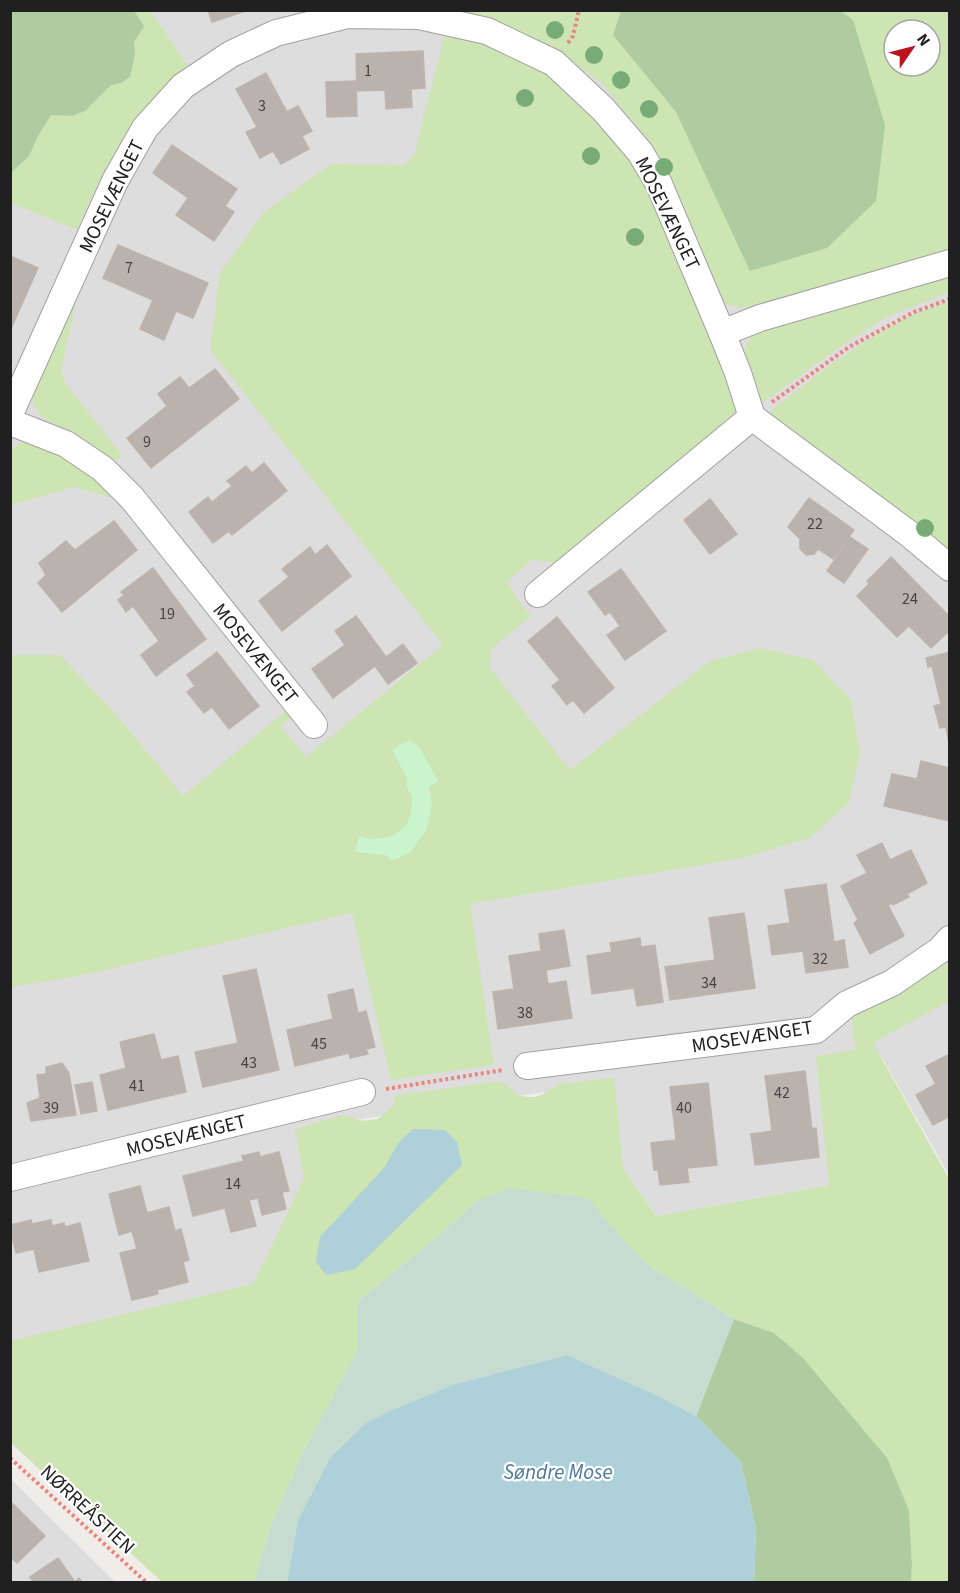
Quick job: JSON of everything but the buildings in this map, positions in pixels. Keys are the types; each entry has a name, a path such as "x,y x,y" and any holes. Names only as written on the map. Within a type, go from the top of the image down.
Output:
{"street":[{"name":"MOSEVÆNGET","path":"10,414 116,181 146,128 183,86 231,54 276,33 348,15 419,16 487,31 554,63 603,109 640,152 659,184 738,373 752,417"},
{"path":"722,333 760,318 950,263"},
{"path":"538,594 752,417 950,567"},
{"name":"MOSEVÆNGET","path":"10,422 66,444 103,469 132,498 314,725"},
{"name":"MOSEVÆNGET","path":"527,1066 816,1030 847,1004 892,983 940,950 950,939"},
{"name":"MOSEVÆNGET","path":"10,1178 362,1092"}],"path":[{"path":"554,63 573,36 579,10"},
{"path":"752,417 849,347 914,312 950,298"},
{"path":"362,1092 527,1066"},
{"name":"NØRREÅSTIEN","path":"10,1458 146,1582"}],"shaded area":[{"path":"11,11 949,11 949,1175 880,1054 823,1058 829,1185 656,1216 623,1168 605,1083 295,1129 310,1174 253,1291 11,1359"},
{"path":"11,1479 115,1582 11,1582"}],"green space":[{"path":"11,10 134,11 144,26 134,42 135,54 130,77 121,83 111,85 85,111 72,116 51,115 29,156 11,173"},
{"path":"839,10 853,20 885,125 876,201 827,248 750,271 676,112 613,35 621,11"},
{"path":"134,11 151,11 190,70 148,108 118,147 124,150 107,182 99,180 77,230 11,203 10,173 29,156 51,115 72,116 85,111 111,85 121,83 130,77 135,54 134,42 144,26"},
{"path":"455,11 621,11 613,35 676,112 750,270 853,20 839,11 949,11 949,250 757,306 741,308 724,303 709,276 671,177 664,180 647,150 653,145 601,83 581,68 522,33 486,19"},
{"path":"446,29 502,46 576,90 639,166 735,395 736,412 726,428 558,563 532,560 507,581 531,616 491,649 490,668 570,770 710,661 760,648 813,660 851,700 860,752 849,803 810,838 742,858 470,904 494,1065 391,1080 352,913 74,977 11,987 11,655 60,655 119,718 183,796 289,708 295,714 280,726 306,757 443,645 210,350 220,273 264,212 331,164 404,165 414,156","holes":["392,750 429,786 432,804 427,829 355,852 359,836 369,839 394,835 406,825 411,815 412,796 406,786 407,778"]},
{"path":"949,275 949,292 889,316 851,339 762,403 745,360 745,351 753,335 765,327"},
{"path":"80,283 61,371 65,383 122,455 116,461 40,416 32,399 33,391"},
{"path":"949,301 949,551 945,546 941,552 915,529 917,523 771,415 770,411 830,365 872,337 912,315"},
{"path":"24,441 73,456 118,498 74,487 11,505 11,448"},
{"path":"410,740 419,747 439,781 429,787 432,804 427,829 410,853 392,861 386,855 355,852 359,836 370,839 394,835 406,825 411,815 412,796 406,786 407,778 392,750"},
{"path":"949,949 949,1001 873,1043 949,1179 949,1582 911,1582 909,1511 774,1333 734,1319 644,1262 586,1198 477,1201 437,1237 358,1301 358,1350 302,1454 271,1526 254,1582 162,1582 11,1443 10,1341 253,1284 304,1179 295,1129 343,1115 362,1121 378,1119 393,1105 396,1095 501,1081 516,1094 536,1097 559,1084 614,1078 623,1168 656,1216 829,1185 816,1056 855,1050 851,1009"},
{"path":"509,1188 587,1198 644,1262 734,1319 696,1416 658,1396 567,1355 452,1385 392,1410 330,1458 298,1520 287,1582 254,1582 271,1526 302,1454 358,1350 358,1301 437,1237 477,1201"},
{"path":"734,1319 774,1333 803,1358 887,1458 909,1511 911,1582 754,1582 756,1530 741,1462 696,1416"}],"water":[{"path":"413,1129 445,1130 457,1142 462,1165 355,1269 326,1275 316,1262 320,1237 384,1168 399,1142"},
{"name":"Søndre Mose","path":"567,1355 658,1396 696,1416 741,1462 756,1530 754,1582 287,1582 298,1520 330,1458 366,1423 452,1385"}]}
